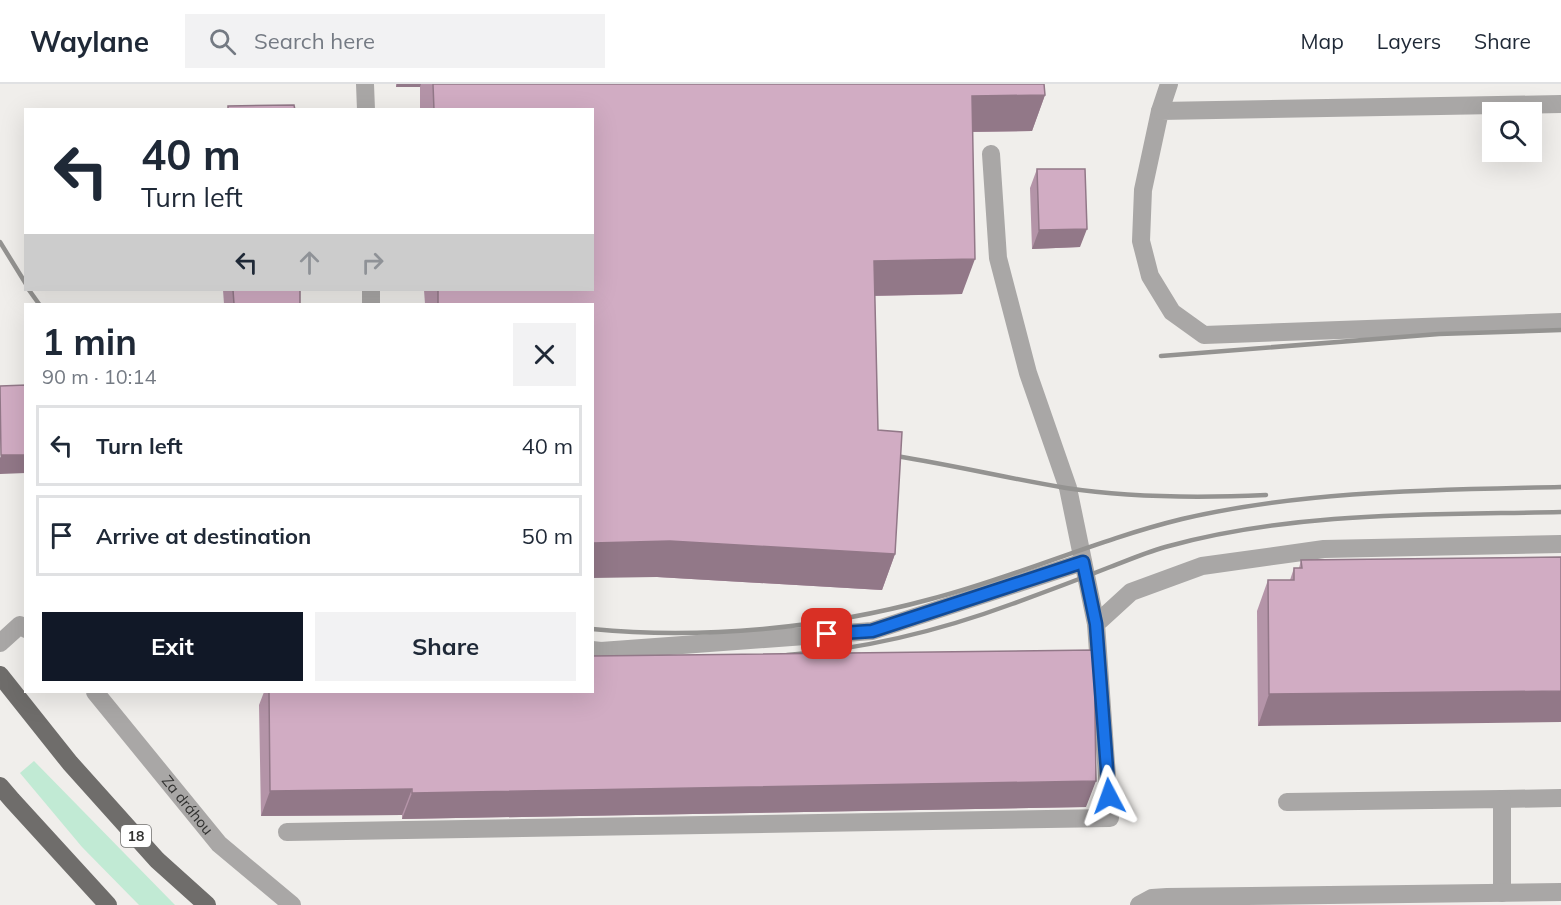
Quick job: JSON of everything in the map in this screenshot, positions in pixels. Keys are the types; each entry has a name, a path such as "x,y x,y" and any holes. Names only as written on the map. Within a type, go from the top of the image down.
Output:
{"main road":[{"name":"18","path":"0,675 70,763 157,860 207,905"},
{"path":"0,786 108,905"}],"street":[{"path":"365,84 366,108"},
{"path":"1169,84 1160,111 1143,190 1141,241 1150,276 1172,312 1204,335 1561,322"},
{"path":"1160,111 1561,104"},
{"path":"287,832 1110,818 1096,624 1068,488 1028,373 998,258 991,154"},
{"path":"1096,624 1131,592 1202,566 1324,549 1561,544"},
{"path":"594,650 872,631 1083,562"},
{"path":"0,644 20,625 24,628"},
{"name":"Za dráhou","path":"96,693 219,844 292,905"},
{"path":"1287,802 1561,798"},
{"path":"1502,799 1502,892"},
{"path":"1139,905 1152,898 1167,897 1561,892"}],"green space":[{"path":"34,761 175,905 139,905 82,847 20,773"}],"building":[{"path":"433,84 1044,84 1045,95 972,96 975,259 874,261 878,430 902,432 895,554 670,541 594,543 594,303 438,303 438,291 594,291 594,108 434,108"},
{"path":"294,105 295,108 228,108 228,106"},
{"path":"1037,169 1085,169 1087,229 1039,230"},
{"path":"233,291 300,291 300,303 234,303"},
{"path":"24,385 24,455 1,455 0,386"},
{"path":"1561,557 1561,691 1269,694 1268,580 1294,580 1294,568 1302,568 1301,560"},
{"path":"1094,650 1096,781 412,793 412,789 270,791 269,693 594,693 594,656"}],"railway":[{"path":"0,242 24,281"},
{"path":"30,291 38,303"},
{"path":"1161,356 1439,334 1561,330"},
{"path":"883,454 1066,488 1116,494 1216,497 1266,495"},
{"path":"594,629 676,633 720,632 763,629 849,617 891,609 963,590 1118,537 1182,519 1276,502 1370,493 1561,487"},
{"path":"787,655 873,643 957,623 1154,550 1217,535 1266,526 1364,517 1561,512"}],"route":[{"path":"827,634 872,631 1083,562 1096,624 1109,796"}]}
